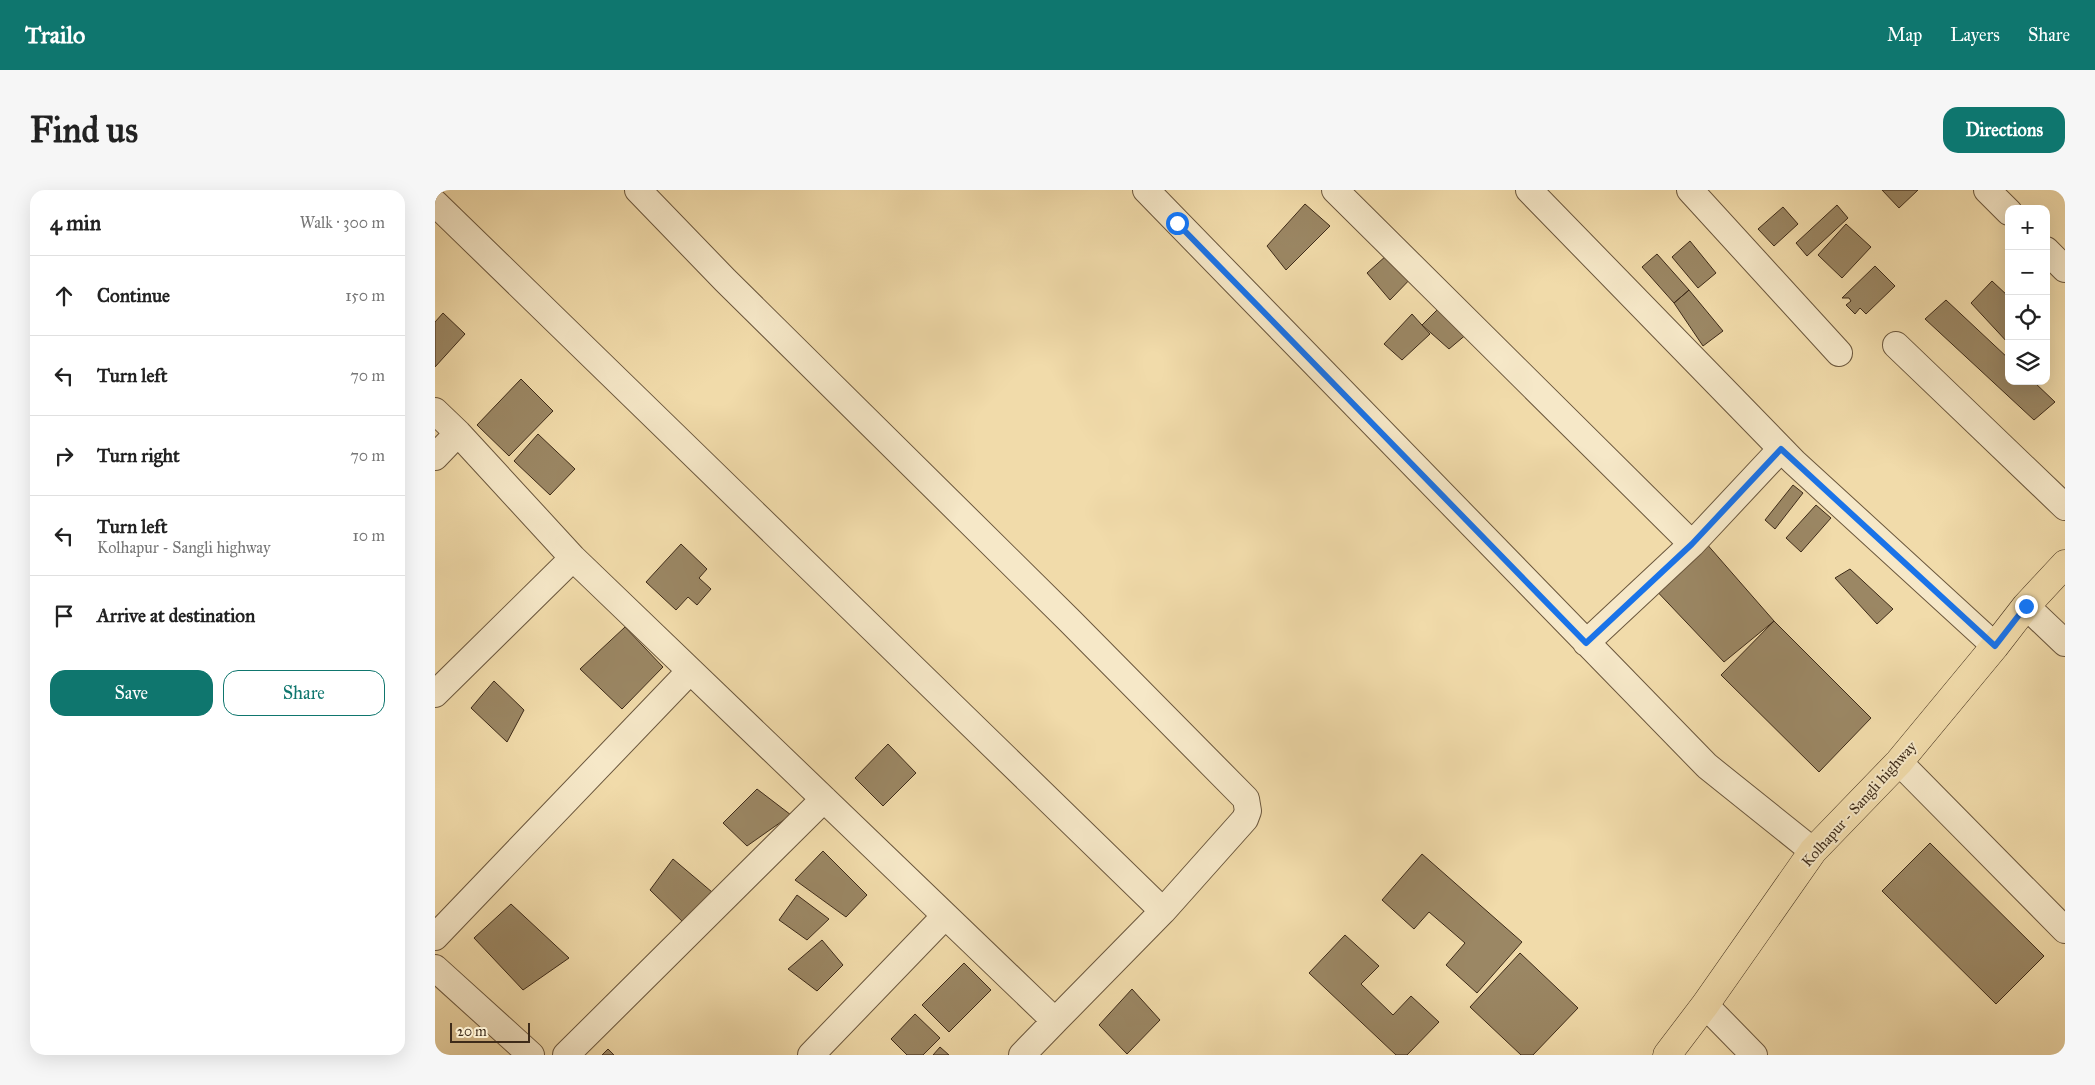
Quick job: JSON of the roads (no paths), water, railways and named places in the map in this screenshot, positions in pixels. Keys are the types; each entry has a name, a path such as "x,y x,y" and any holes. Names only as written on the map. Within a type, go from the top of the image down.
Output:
{"main road":[{"name":"Kolhapur - Sangli highway","path":"1667,1055 1705,1005 1813,851 1899,762 2026,606 2065,564"}],"street":[{"path":"638,190 725,280 1070,621 1246,799 1248,811 1245,819 1163,911 1021,1055"},
{"path":"1146,190 1707,766 1813,851"},
{"path":"1335,190 1692,544"},
{"path":"1529,190 1781,449 1995,646"},
{"path":"1690,190 1839,353"},
{"path":"1987,190 2005,208"},
{"path":"435,203 1163,911"},
{"path":"2050,254 2065,269"},
{"path":"1896,345 2065,507"},
{"path":"435,411 458,433 573,558 1055,1021"},
{"path":"435,457 458,433"},
{"path":"1586,643 1692,544 1781,449"},
{"path":"435,694 573,558"},
{"path":"2026,606 2065,643"},
{"path":"435,937 690,671"},
{"path":"1899,762 2065,930"},
{"path":"566,1055 824,799"},
{"path":"811,1055 945,916"},
{"path":"435,968 531,1055"},
{"path":"1705,1005 1754,1055"}]}
